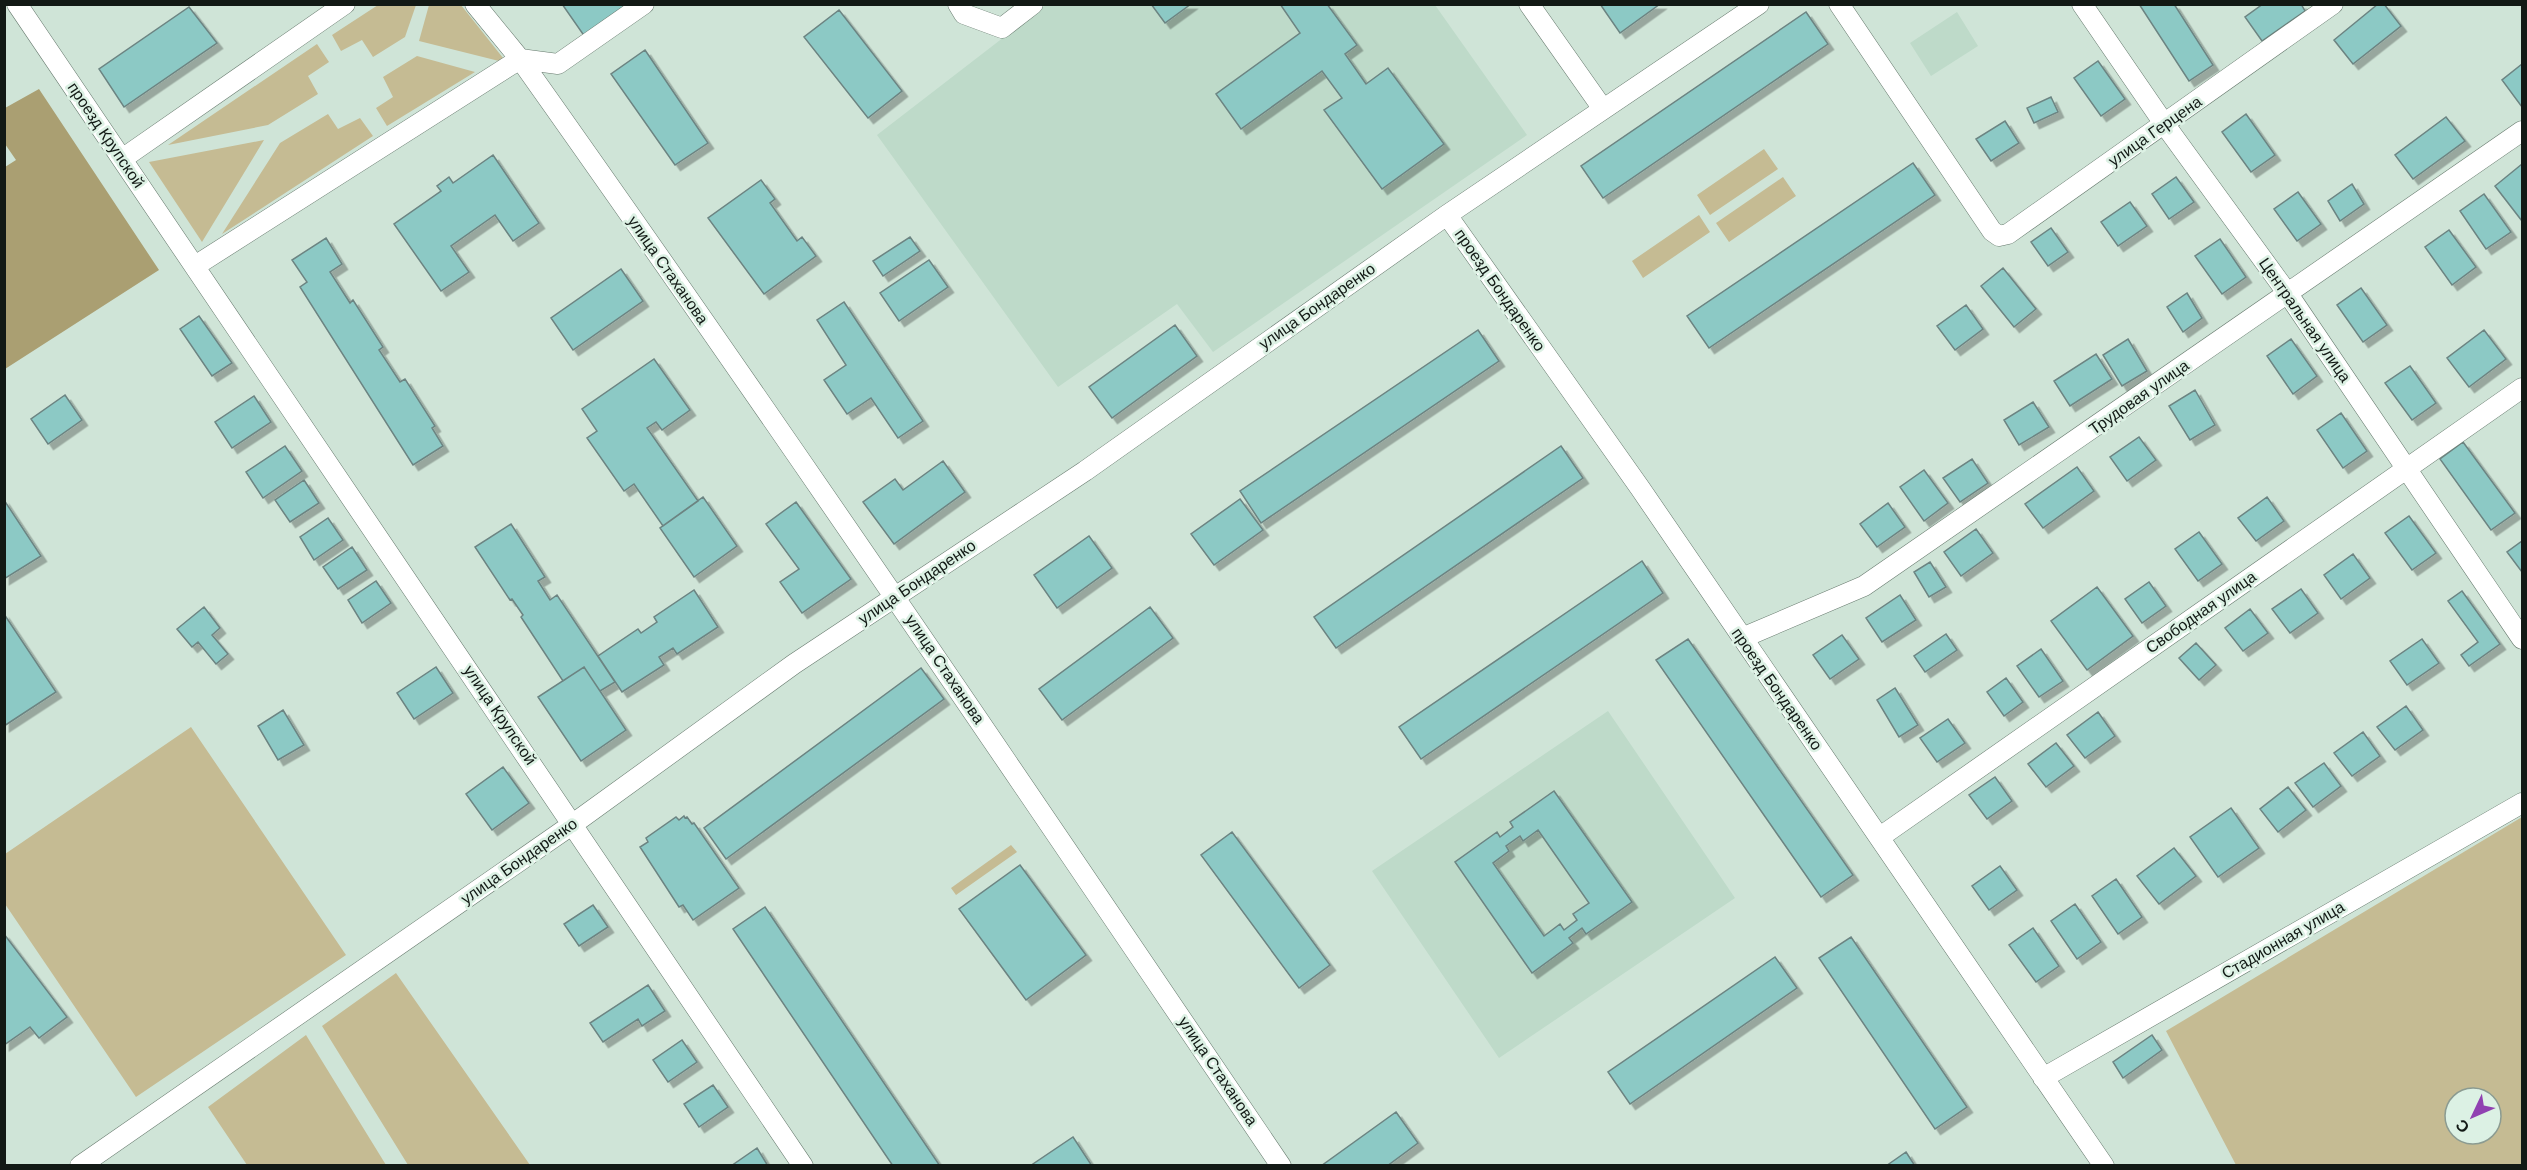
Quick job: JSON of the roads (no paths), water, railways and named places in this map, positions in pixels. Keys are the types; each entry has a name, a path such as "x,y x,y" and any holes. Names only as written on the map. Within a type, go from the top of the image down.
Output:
{"street":[{"name":"проезд Крупской","path":"17,4 195,266"},
{"path":"122,159 345,4"},
{"name":"улица Стаханова","path":"475,4 520,59 895,596 1281,1166"},
{"path":"195,266 520,59 558,64 644,4"},
{"path":"958,4 964,14 1002,28 1033,4"},
{"path":"1529,4 1603,109"},
{"name":"улица Бондаренко","path":"80,1166 573,824 794,664 1085,471 1447,215 1759,4"},
{"name":"улица Герцена","path":"1839,4 1992,231 2000,237 2008,234 2333,4"},
{"name":"Центральная улица","path":"2082,4 2165,124 2288,294 2523,639"},
{"name":"Трудовая улица","path":"1742,638 1864,586 2523,131"},
{"name":"проезд Бондаренко","path":"1447,215 1880,837 2104,1166"},
{"name":"улица Крупской","path":"195,266 803,1166"},
{"name":"Свободная улица","path":"1880,837 2523,388"},
{"name":"Стадионная улица","path":"2043,1078 2523,803"}]}
